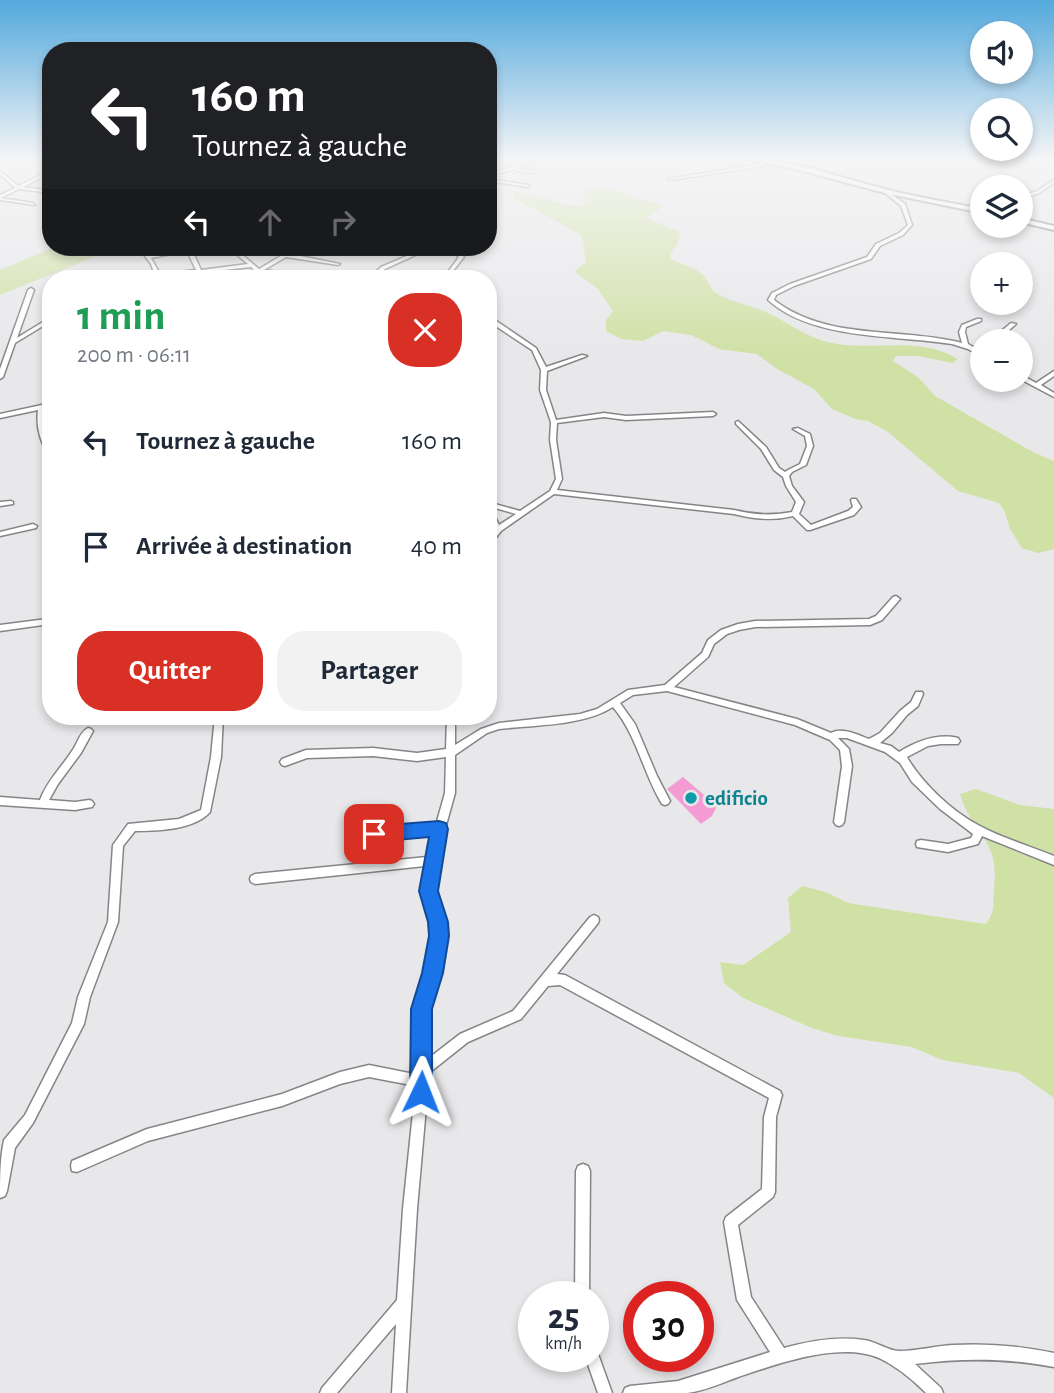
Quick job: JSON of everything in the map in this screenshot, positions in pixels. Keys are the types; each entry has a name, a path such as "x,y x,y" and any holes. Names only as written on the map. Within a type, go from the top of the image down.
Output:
{"street":[{"path":"910,224 906,230 878,245 869,258 792,285 774,294 771,300 796,316 828,328 970,347"},
{"path":"153,256 148,257 155,270"},
{"path":"241,256 258,270"},
{"path":"261,270 283,256"},
{"path":"291,256 338,264"},
{"path":"381,270 410,256"},
{"path":"452,270 461,256"},
{"path":"208,270 252,265"},
{"path":"14,342 32,290"},
{"path":"965,344 962,332 964,326 979,320"},
{"path":"1007,329 1013,324"},
{"path":"0,377 14,342 42,325"},
{"path":"497,326 534,349 544,370 543,390 554,422 553,440 559,478 553,492 498,529"},
{"path":"544,370 584,356"},
{"path":"1037,386 1054,373"},
{"path":"1033,384 1054,395"},
{"path":"0,416 42,407"},
{"path":"42,407 42,422"},
{"path":"554,422 604,415 626,418 713,414"},
{"path":"738,423 764,448 776,469 786,476 800,502 795,514"},
{"path":"786,476 803,465 810,446 808,435 796,429"},
{"path":"553,492 761,517 775,518 795,514"},
{"path":"795,514 810,528 851,513 857,507 854,500"},
{"path":"0,504 11,503"},
{"path":"497,507 520,513"},
{"path":"0,534 33,526"},
{"path":"667,688 705,655 712,642 724,632 755,624 870,622 880,618 896,599"},
{"path":"0,628 42,623"},
{"path":"285,762 306,754 373,752 418,757 452,752 484,731 499,726 580,718 641,689 667,688 797,722 833,738 844,749 847,766 839,822"},
{"path":"871,743 879,739 907,708 915,704 919,694"},
{"path":"614,702 635,734 655,787 664,801"},
{"path":"0,1191 9,1145 29,1119 78,1024 84,997 113,922 118,845 132,827 157,827 195,819 205,812 216,757 218,725"},
{"path":"399,1393 423,1069 422,1009 439,936 438,922 428,891 439,829 450,793 450,725"},
{"path":"44,802 58,774 79,749 88,731"},
{"path":"833,738 836,734 847,735 871,743 904,760"},
{"path":"955,741 942,738 902,755 915,779 943,806 974,828 990,837 1054,861"},
{"path":"0,801 75,806 89,804"},
{"path":"921,844 960,847 977,838 978,833 974,828"},
{"path":"352,836 439,829"},
{"path":"255,879 432,861"},
{"path":"77,1166 147,1135 282,1100 340,1077 369,1071 411,1079 464,1038 517,1016 594,920"},
{"path":"545,981 561,979 776,1095 770,1117 768,1192 731,1222 744,1300 781,1356"},
{"path":"582,1281 583,1171"},
{"path":"327,1393 405,1302"},
{"path":"630,1393 677,1388 781,1356 837,1346 866,1347 894,1359 936,1393"},
{"path":"894,1359 963,1350 1017,1352 1054,1360"},
{"path":"597,1372 604,1393"}],"green space":[{"path":"561,224 661,224 680,232 678,243 670,254 671,259 701,273 712,289 722,296 766,312 811,336 835,344 924,347 958,359 953,363 918,356 896,356 893,361 919,378 935,396 1033,452 1054,461 1054,549 1038,553 1022,548 999,503 958,491 888,432 868,421 855,419 832,409 814,389 777,369 757,354 719,349 691,335 663,331 643,341 621,339 606,331 606,320 613,311 597,288 574,272 586,262 582,235"},
{"path":"42,252 42,256 96,256 62,270 42,270 42,278 0,295 0,270"},
{"path":"976,789 1020,805 1054,809 1054,1098 1019,1073 942,1060 912,1047 838,1036 812,1028 743,998 724,983 720,962 743,965 791,932 788,898 802,886 826,892 848,903 986,924 993,906 993,858 960,794"}],"building":[{"name":"edificio","path":"683,777 717,806 712,816 701,824 667,789"}],"place":[{"name":"edificio","path":"691,798"}],"route":[{"path":"374,834 439,829 428,891 438,922 439,936 422,1009 421,1092"}]}
